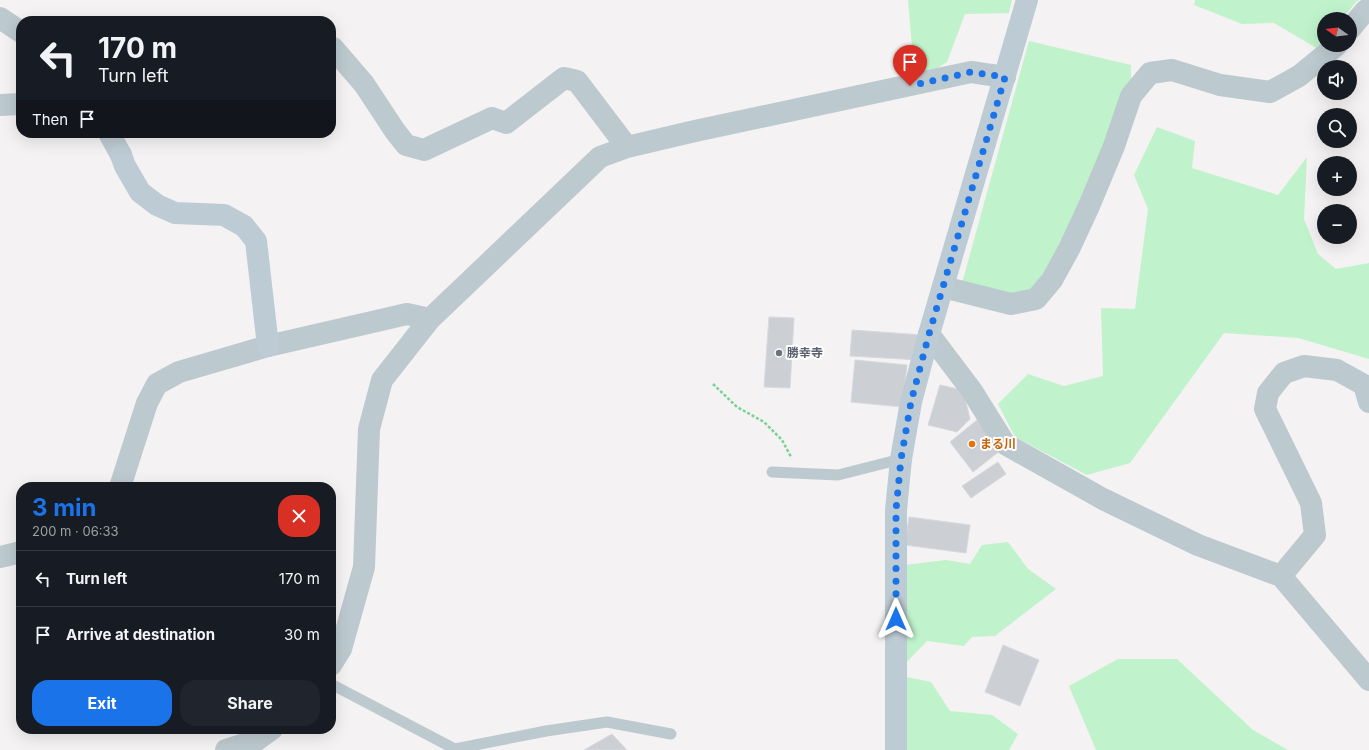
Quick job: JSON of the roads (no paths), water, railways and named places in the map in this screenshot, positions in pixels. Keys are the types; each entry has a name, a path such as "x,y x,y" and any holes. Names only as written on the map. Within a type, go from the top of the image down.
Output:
{"street":[{"path":"896,750 896,510 901,459 911,402 929,334 1027,0"},
{"path":"1357,21 1369,8"},
{"path":"0,18 16,29"},
{"path":"336,51 364,84 406,145 424,150 492,118 506,123 564,78 578,81 627,147"},
{"path":"943,287 1011,304 1036,299 1052,280 1069,249 1114,146 1131,96 1150,72 1172,70 1220,85 1270,92 1299,76 1328,52"},
{"path":"336,656 341,648 364,567 369,429 382,380 430,319 600,157 627,147 695,131 971,72 1005,77"},
{"path":"0,105 16,104"},
{"path":"112,138 125,166 140,192 157,205 175,213 224,215 244,226 256,242 268,346"},
{"path":"122,482 147,403 158,384 179,372 268,346 407,314 430,319"},
{"path":"929,334 972,391 1005,444 1103,499 1198,545 1281,576 1369,680"},
{"path":"1281,576 1315,535 1311,503 1265,408 1268,393 1284,373 1304,366 1337,370 1364,385 1369,402"},
{"path":"0,557 16,553"},
{"path":"226,750 257,740 265,734"}],"lane":[{"path":"772,472 838,475 901,459"},
{"path":"336,687 455,749 546,731 607,722 671,734"}],"place":[{"name":"勝幸寺","path":"779,353"},
{"name":"まる川","path":"972,444"}]}
